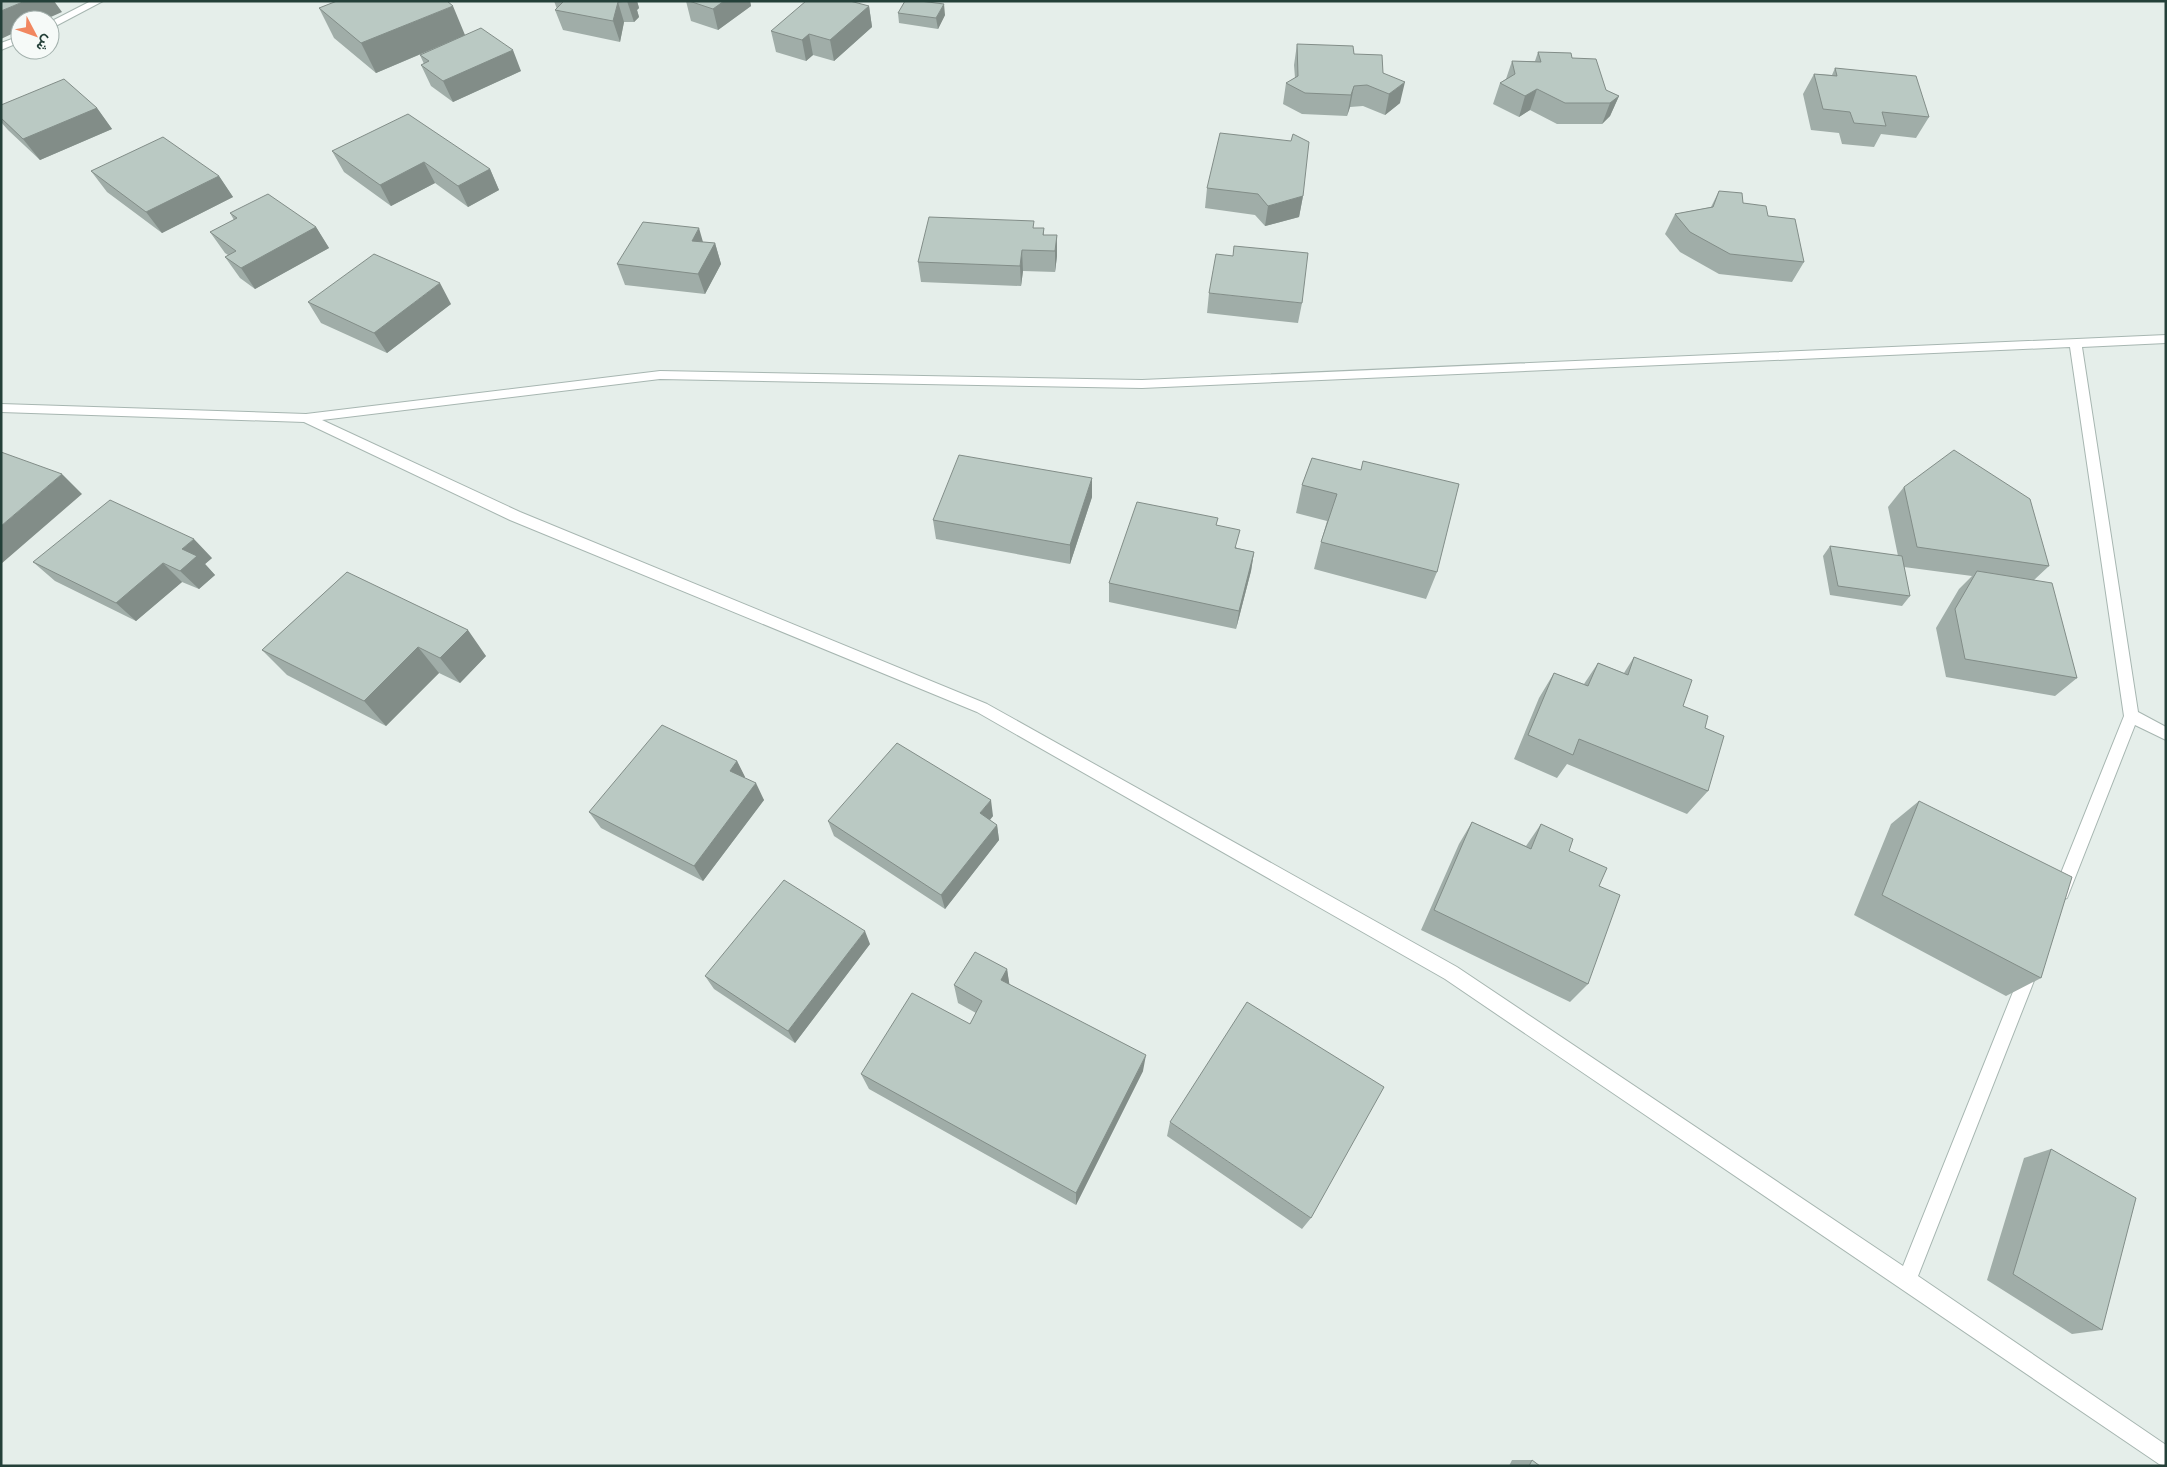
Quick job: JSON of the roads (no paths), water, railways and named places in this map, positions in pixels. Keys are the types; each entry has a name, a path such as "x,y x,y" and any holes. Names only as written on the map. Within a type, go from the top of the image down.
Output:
{"street":[{"path":"60,21 99,1"},
{"path":"1,408 306,418 660,375 1142,384 2166,339"},
{"path":"2054,910 2131,716 2076,344"},
{"path":"306,418 515,516 982,708 1451,973 2166,1457"},
{"path":"2131,716 2166,734"},
{"path":"1907,1280 2036,956"}]}
